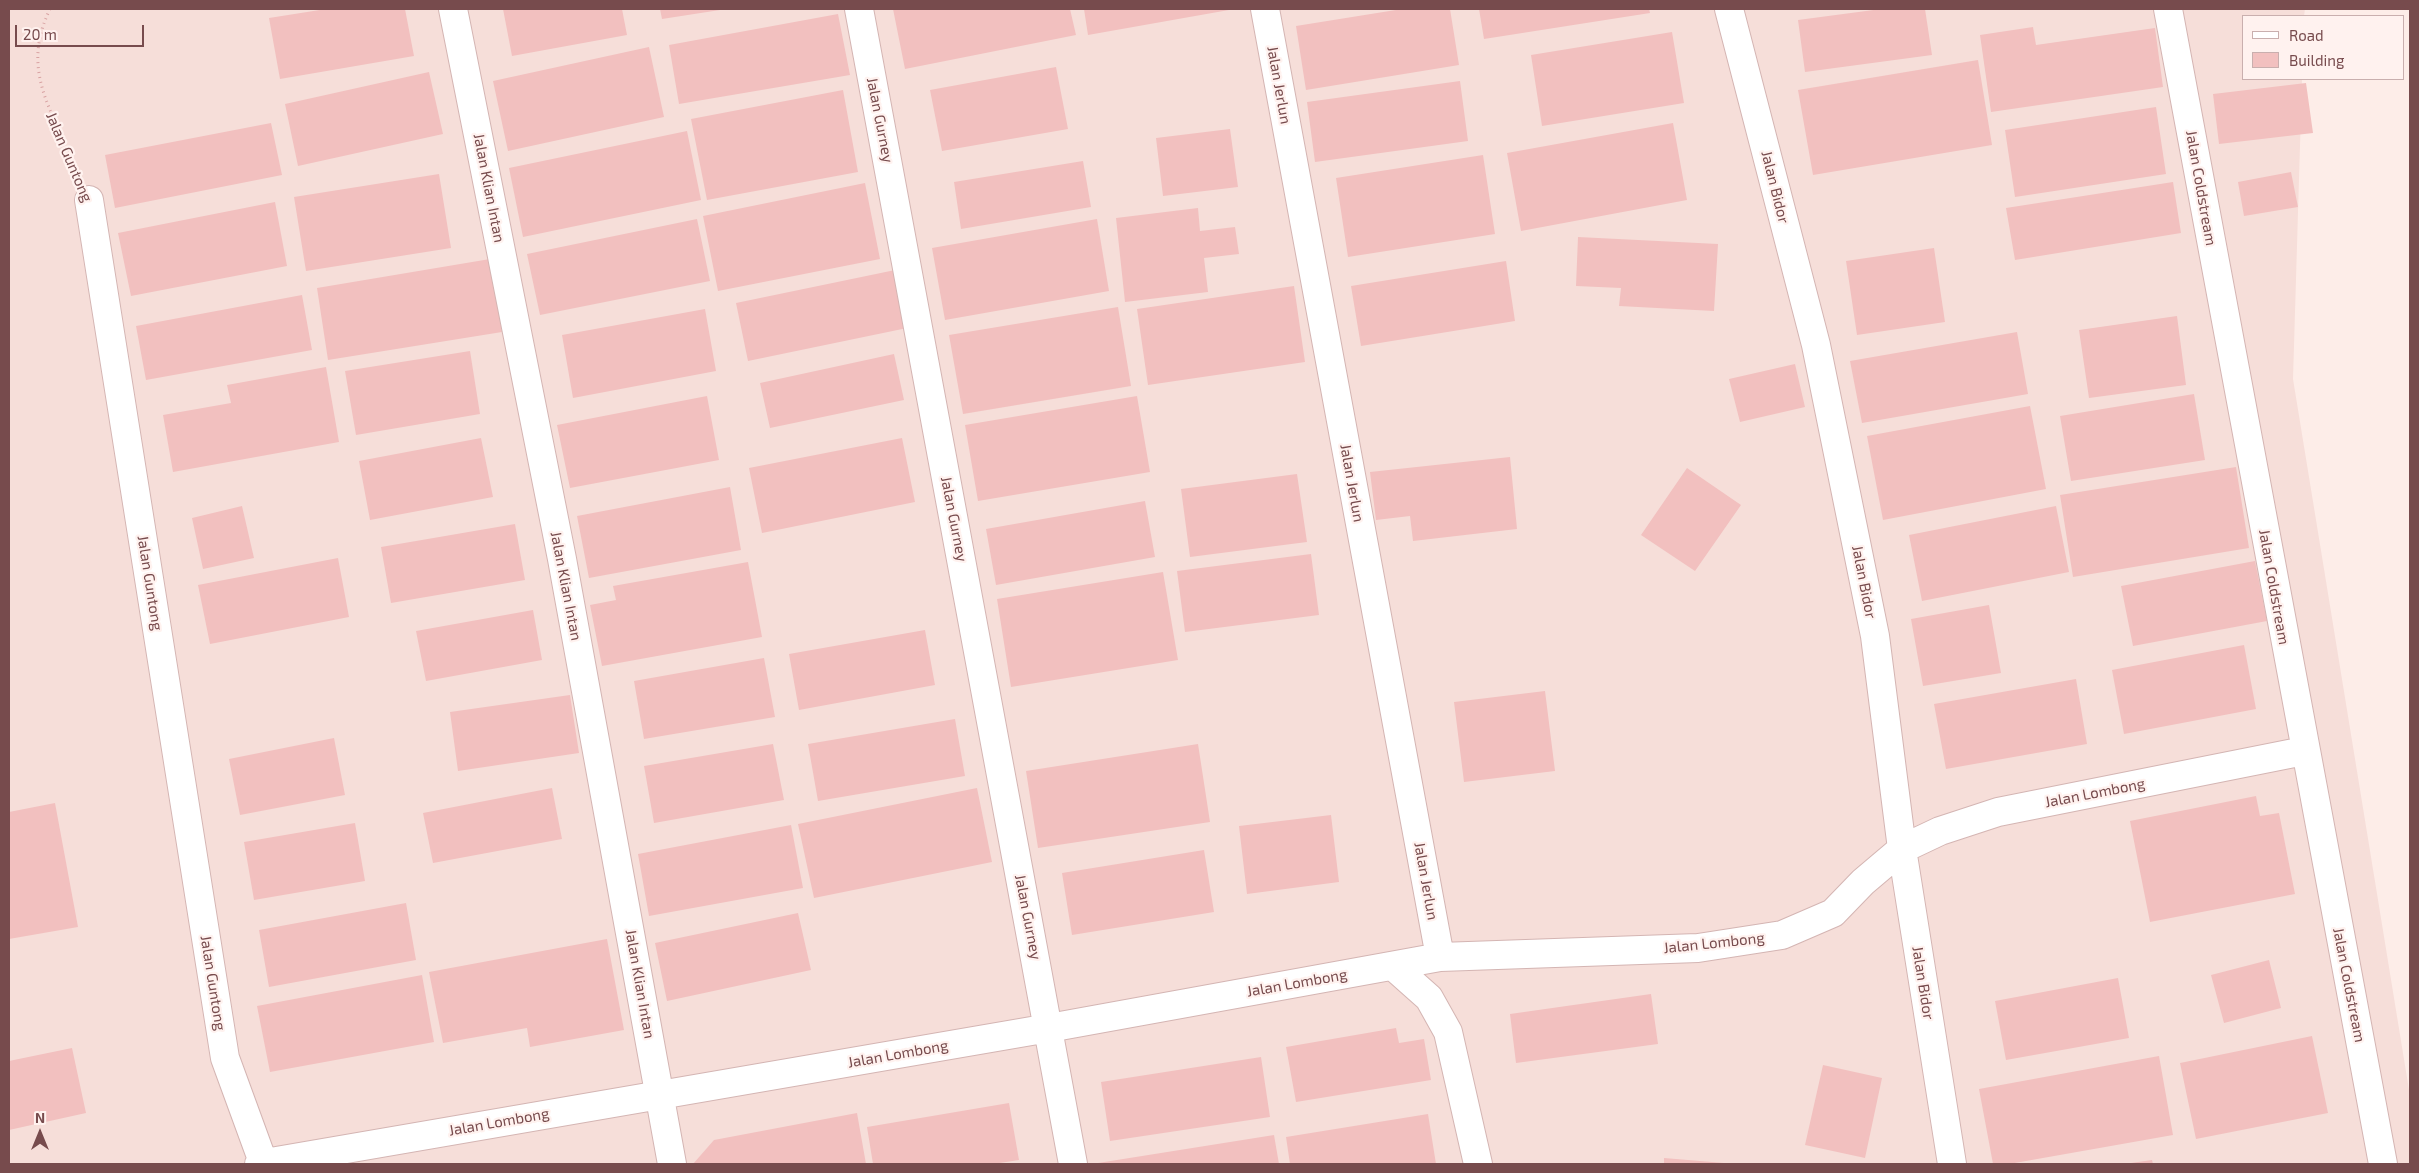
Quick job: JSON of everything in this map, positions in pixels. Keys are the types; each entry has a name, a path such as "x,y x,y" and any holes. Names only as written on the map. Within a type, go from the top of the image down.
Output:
{"street":[{"name":"Jalan Klian Intan","path":"454,9 562,559 672,1164"},
{"name":"Jalan Gurney","path":"859,9 1073,1164"},
{"name":"Jalan Jerlun","path":"1265,9 1440,958"},
{"name":"Jalan Bidor","path":"1729,9 1816,345 1874,636 1902,850 1952,1164"},
{"name":"Jalan Coldstream","path":"2168,9 2304,751 2383,1164"},
{"name":"Jalan Guntong","path":"89,200 225,1058 261,1163"},
{"name":"Jalan Lombong","path":"261,1163 1048,1028 1440,958 1698,948 1782,935 1833,913 1863,882 1902,850 1940,831 1998,812 2304,751"},
{"path":"1393,966 1429,998 1448,1032 1478,1164"}],"path":[{"name":"Jalan Guntong","path":"50,9 42,25 36,62 45,102 66,144 89,200"}],"shaded area":[{"path":"9,9 2305,9 2304,15 2242,15 2242,80 2302,80 2293,379 2410,1096 2410,1164 9,1164"}],"building":[{"path":"326,9 405,9 414,56 280,79 269,18"},
{"path":"503,9 622,9 627,35 512,56"},
{"path":"660,9 720,9 720,10 662,19"},
{"path":"893,9 1070,9 1076,35 905,69"},
{"path":"1084,9 1229,9 1229,10 1088,35"},
{"path":"1402,9 1450,9 1459,65 1306,90 1296,26"},
{"path":"1479,9 1649,9 1650,13 1484,39"},
{"path":"1881,9 1925,9 1932,55 1805,72 1798,20"},
{"path":"838,14 850,75 679,104 669,45"},
{"path":"2033,27 2036,45 2155,28 2163,87 1991,112 1980,35"},
{"path":"1672,32 1684,103 1542,126 1531,55"},
{"path":"649,47 664,117 508,151 493,81"},
{"path":"1978,60 1992,145 1813,175 1798,90"},
{"path":"1056,67 1068,129 942,151 930,90"},
{"path":"429,72 443,134 298,166 285,104"},
{"path":"1460,81 1468,141 1315,162 1307,102"},
{"path":"2306,83 2313,133 2219,144 2213,94"},
{"path":"843,90 858,172 707,200 691,119"},
{"path":"2156,107 2166,174 2015,197 2005,130"},
{"path":"271,123 282,175 115,208 105,155"},
{"path":"1673,123 1687,200 1521,231 1507,153"},
{"path":"1230,129 1238,187 1163,196 1156,138"},
{"path":"687,131 701,200 523,237 509,168"},
{"path":"1483,155 1495,234 1348,257 1336,178"},
{"path":"1083,161 1091,207 961,229 954,182"},
{"path":"2291,172 2298,207 2244,216 2238,182"},
{"path":"439,174 451,248 306,271 294,197"},
{"path":"2173,182 2181,233 2015,260 2006,208"},
{"path":"865,183 880,259 718,291 703,216"},
{"path":"275,202 287,266 131,296 118,233"},
{"path":"1198,208 1200,231 1235,227 1239,254 1204,258 1208,292 1125,302 1116,218"},
{"path":"697,219 710,281 540,315 527,254"},
{"path":"1097,219 1109,291 945,320 932,248"},
{"path":"1578,237 1718,244 1714,311 1619,306 1621,288 1576,286"},
{"path":"1934,248 1945,322 1857,335 1846,261"},
{"path":"490,259 502,332 328,360 317,288"},
{"path":"1506,261 1515,321 1361,346 1351,286"},
{"path":"900,269 912,327 748,361 736,303"},
{"path":"1294,286 1305,362 1148,385 1137,309"},
{"path":"302,295 312,350 146,380 136,326"},
{"path":"1118,307 1131,386 963,414 949,335"},
{"path":"705,309 716,371 573,398 562,335"},
{"path":"2177,316 2186,385 2089,398 2079,330"},
{"path":"2017,332 2028,394 1862,423 1850,361"},
{"path":"470,351 480,414 356,435 345,371"},
{"path":"894,354 904,400 770,428 760,383"},
{"path":"1795,364 1805,407 1740,422 1729,379"},
{"path":"326,367 339,442 173,472 163,415 231,403 227,385"},
{"path":"2194,394 2205,460 2071,481 2060,416"},
{"path":"707,396 719,460 570,488 557,425"},
{"path":"1137,396 1150,472 978,501 965,425"},
{"path":"2030,406 2046,489 1883,520 1867,436"},
{"path":"481,438 493,497 370,520 359,461"},
{"path":"902,438 915,502 762,533 749,468"},
{"path":"1510,457 1517,529 1413,541 1410,516 1376,520 1370,472"},
{"path":"2236,467 2249,548 2073,577 2060,495"},
{"path":"1687,468 1741,505 1695,571 1641,535"},
{"path":"1297,474 1307,542 1190,557 1181,489"},
{"path":"730,487 741,550 589,578 577,516"},
{"path":"1145,501 1155,557 996,585 986,529"},
{"path":"242,506 254,558 203,569 192,518"},
{"path":"2056,506 2069,572 1922,601 1909,535"},
{"path":"515,524 525,580 391,603 381,547"},
{"path":"1311,554 1319,615 1185,632 1177,571"},
{"path":"338,558 349,617 210,644 198,585"},
{"path":"2255,561 2267,621 2133,646 2121,586"},
{"path":"748,562 762,637 602,666 590,605 616,600 613,586"},
{"path":"1163,572 1178,660 1011,687 997,599"},
{"path":"1989,605 2001,673 1923,686 1911,619"},
{"path":"533,610 542,660 426,681 416,631"},
{"path":"925,630 935,685 799,710 789,654"},
{"path":"2244,645 2256,709 2124,734 2112,670"},
{"path":"764,658 775,717 644,739 634,681"},
{"path":"2076,679 2087,744 1946,769 1934,704"},
{"path":"1545,691 1555,771 1464,782 1454,702"},
{"path":"570,695 579,753 458,771 450,712"},
{"path":"955,719 965,776 818,801 808,744"},
{"path":"334,738 345,795 240,815 229,759"},
{"path":"773,744 784,800 654,823 644,766"},
{"path":"1198,744 1210,822 1038,848 1026,771"},
{"path":"552,788 562,839 433,863 423,813"},
{"path":"977,788 992,862 814,898 798,824"},
{"path":"2256,796 2260,816 2279,813 2295,894 2150,922 2130,821"},
{"path":"55,803 78,927 9,939 9,812"},
{"path":"1331,815 1339,882 1247,894 1239,826"},
{"path":"355,823 365,881 254,900 244,842"},
{"path":"791,825 803,888 649,916 638,854"},
{"path":"1204,850 1214,912 1072,935 1062,873"},
{"path":"406,903 416,960 269,987 259,930"},
{"path":"798,913 811,970 667,1001 655,943"},
{"path":"607,939 624,1030 530,1047 527,1028 443,1043 429,972"},
{"path":"2269,960 2281,1008 2224,1023 2211,975"},
{"path":"422,975 434,1042 270,1072 257,1006"},
{"path":"2118,978 2129,1038 2006,1060 1995,1001"},
{"path":"1651,994 1658,1044 1516,1063 1510,1014"},
{"path":"1396,1028 1399,1043 1424,1039 1431,1080 1296,1102 1286,1047"},
{"path":"2312,1036 2328,1113 2196,1139 2180,1063"},
{"path":"72,1048 86,1113 9,1130 9,1061"},
{"path":"2159,1056 2173,1135 2009,1164 1993,1164 1979,1089"},
{"path":"1261,1057 1270,1117 1110,1141 1101,1082"},
{"path":"1823,1065 1882,1078 1865,1158 1805,1145"},
{"path":"1009,1103 1019,1160 993,1164 873,1164 867,1127"},
{"path":"857,1113 866,1164 693,1164 714,1140"},
{"path":"1428,1114 1436,1164 1290,1164 1286,1137"},
{"path":"1274,1135 1279,1164 1098,1164 1098,1163"},
{"path":"1664,1158 1724,1163 1724,1164 1664,1164"},
{"path":"2152,1160 2153,1164 2131,1164 2131,1163"}]}
